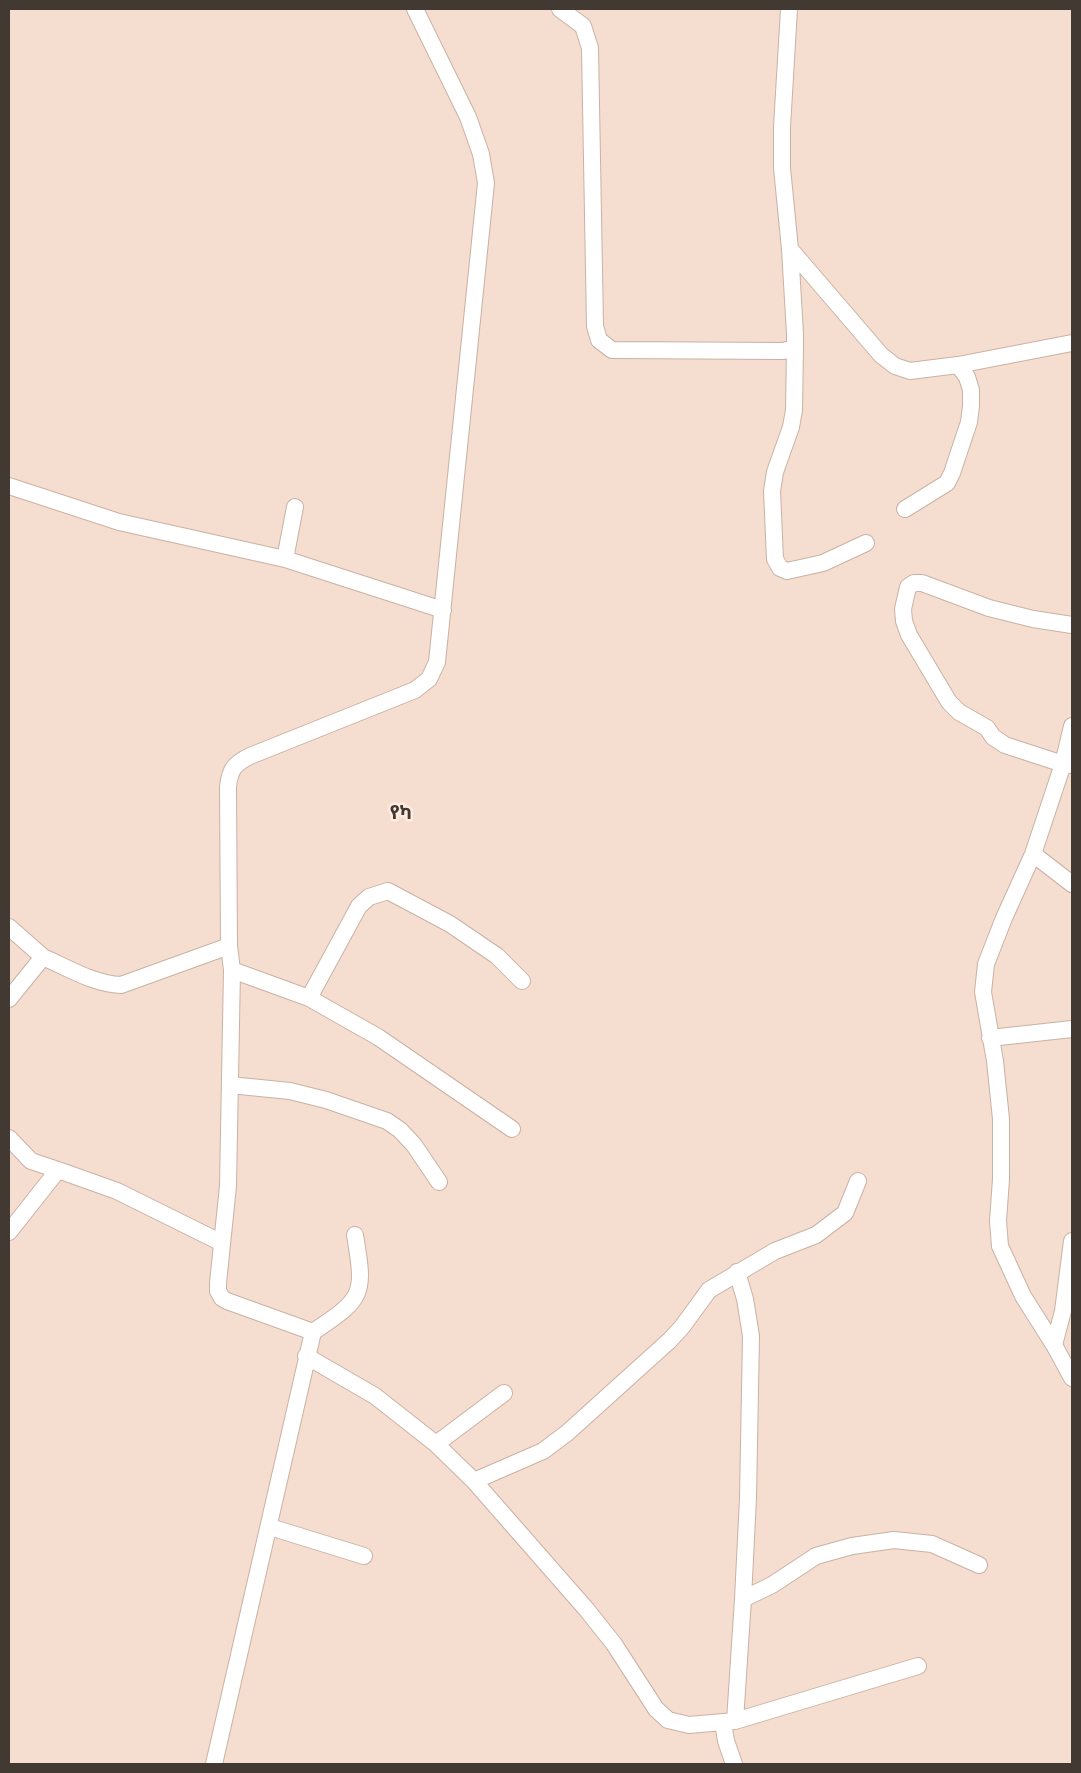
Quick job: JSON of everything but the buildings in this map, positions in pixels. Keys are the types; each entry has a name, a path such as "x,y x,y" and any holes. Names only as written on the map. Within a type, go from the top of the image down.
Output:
{"street":[{"path":"313,1332 236,1305 222,1298 218,1291 228,1186 232,970 228,787 230,774 238,762 415,690 429,679 437,662 486,183 481,154 468,118 415,9"},
{"path":"560,9 582,26 590,48 595,326 599,340 612,350 782,351 795,348"},
{"path":"789,9 782,127 782,168 790,248 795,348 794,410 786,445 775,472 772,491 775,559 780,568 788,571 823,563 866,542"},
{"path":"790,248 881,355 895,366 910,371 958,365 1072,343"},
{"path":"905,509 947,483 952,473 971,406 967,377 958,365"},
{"path":"9,486 119,522 286,559 443,610"},
{"path":"286,559 295,507"},
{"path":"1068,764 1005,745 993,737 987,728 959,712 949,702 909,635 904,621 903,609 908,587 914,583 922,583 989,608 1033,619 1072,625"},
{"path":"1072,726 1068,764 1033,854 1004,918 986,964 983,992 1001,1119 1001,1180 998,1221 1000,1246 1023,1296 1072,1378"},
{"path":"1033,854 1072,884"},
{"path":"309,998 359,906 369,897 388,891 450,924 496,956 522,981"},
{"path":"9,927 43,957 109,985 121,985 230,946"},
{"path":"9,999 43,957"},
{"path":"232,970 309,998 378,1038 512,1129"},
{"path":"990,1038 1072,1029"},
{"path":"230,1085 290,1091 326,1100 387,1121 400,1130 414,1144 439,1182"},
{"path":"9,1138 31,1161 117,1191 222,1243"},
{"path":"9,1232 58,1170"},
{"path":"474,1481 543,1451 669,1341 682,1327 709,1290 775,1251 816,1235 844,1213 858,1181"},
{"path":"214,1764 270,1527 306,1356 313,1332 342,1313 356,1297 361,1285 361,1270 355,1235"},
{"path":"1054,1345 1063,1311 1072,1241"},
{"path":"734,1764 726,1741 743,1599 748,1498 751,1336 745,1299 737,1272"},
{"path":"306,1356 375,1396 436,1444 474,1481 587,1610 614,1644 656,1710 668,1720 689,1725 729,1721 918,1666"},
{"path":"436,1444 504,1393"},
{"path":"270,1527 364,1556"},
{"path":"743,1599 772,1585 816,1556 852,1546 886,1541 894,1540 932,1544 979,1565"}],"district":[{"name":"የካ","path":"401,814"}]}
